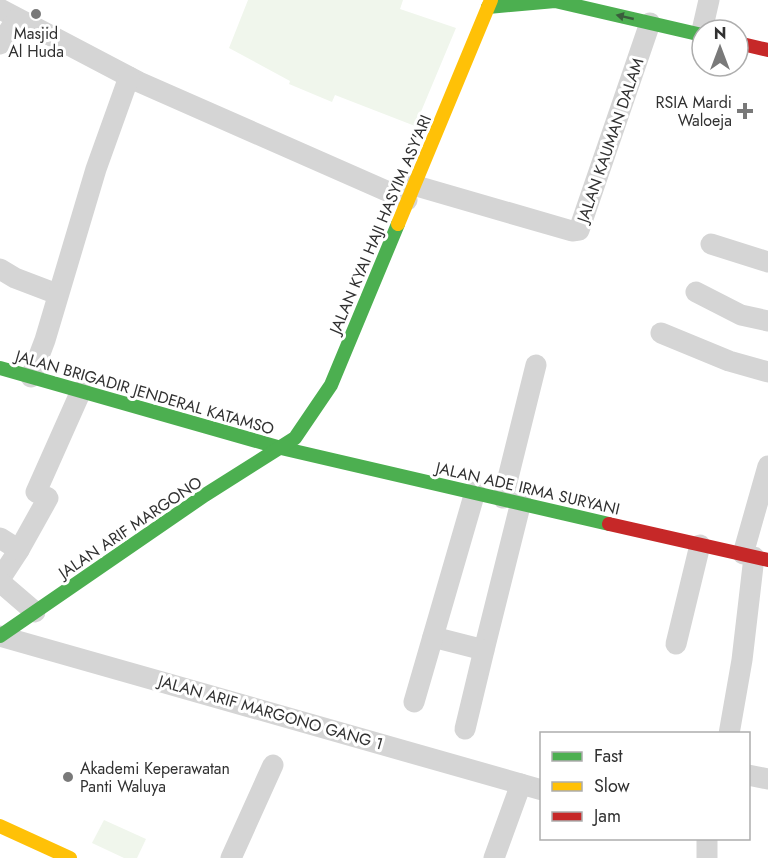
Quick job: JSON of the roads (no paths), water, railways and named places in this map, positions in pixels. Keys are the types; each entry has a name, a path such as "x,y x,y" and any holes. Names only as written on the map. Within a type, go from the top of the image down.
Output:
{"main road":[{"path":"484,2 554,1 690,32"},
{"name":"JALAN KYAI HAJI HASYIM ASY'ARI","path":"281,448 295,438 331,385 484,2"},
{"path":"750,46 768,50"},
{"name":"JALAN BRIGADIR JENDERAL KATAMSO","path":"0,368 281,448"},
{"path":"328,416 331,385"},
{"path":"334,444 342,463"},
{"name":"JALAN ADE IRMA SURYANI","path":"281,448 755,557"},
{"name":"JALAN ARIF MARGONO","path":"0,636 205,495 281,448"},
{"path":"0,826 70,858"}],"street":[{"path":"705,18 709,0"},
{"path":"0,44 8,14 134,79 410,192"},
{"name":"JALAN KAUMAN DALAM","path":"410,192 573,231 579,230 650,23"},
{"path":"31,377 45,340 96,169 134,79"},
{"path":"711,244 768,262"},
{"path":"0,269 15,278 57,294"},
{"path":"696,292 741,315 768,321"},
{"path":"661,333 729,361 768,372"},
{"path":"465,729 484,650 536,365"},
{"path":"35,612 0,580 48,498 36,492 81,391"},
{"path":"729,732 742,660 768,465"},
{"path":"414,702 475,492"},
{"path":"0,538 19,550"},
{"path":"676,644 700,544"},
{"name":"JALAN ARIF MARGONO GANG 1","path":"0,636 531,787"},
{"path":"432,637 484,650"},
{"path":"231,858 273,765"},
{"path":"750,776 768,779"},
{"path":"494,858 531,787"},
{"path":"707,840 707,858"}],"place":[{"name":"Masjid Al Huda","path":"36,14"},
{"name":"RSIA Mardi Waloeja","path":"745,111"},
{"name":"Akademi Keperawatan Panti Waluya","path":"68,777"}]}
